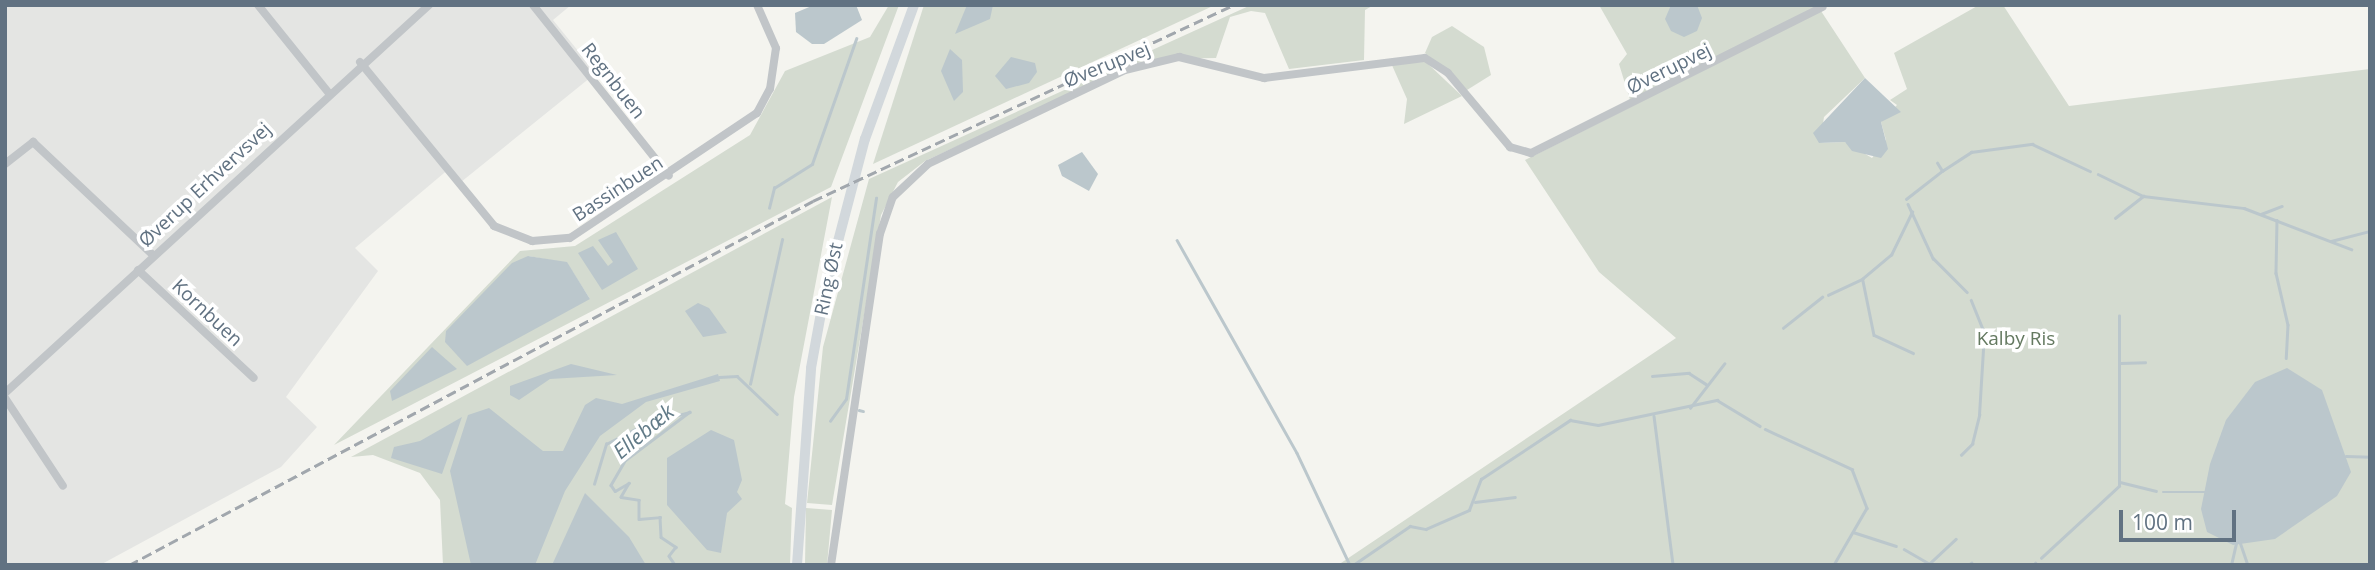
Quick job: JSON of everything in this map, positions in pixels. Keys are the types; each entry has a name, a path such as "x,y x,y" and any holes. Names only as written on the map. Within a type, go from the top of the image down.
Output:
{"main road":[{"name":"Ring Øst","path":"797,565 811,368 841,225 865,139 914,5"}],"street":[{"path":"258,5 328,92"},
{"name":"Øverup Erhvervsvej","path":"5,393 359,62 429,5"},
{"name":"Regnbuen","path":"533,5 669,176"},
{"name":"Bassinbuen","path":"359,62 477,211 514,236 570,238 740,129 770,89 776,48 757,5"},
{"name":"Øverupvej","path":"831,565 880,234 893,197 928,163 1125,70 1179,57 1264,78 1425,58 1448,73 1510,147 1531,153 1822,7"},
{"path":"5,164 33,142 153,255"},
{"name":"Kornbuen","path":"138,270 254,378"},
{"path":"5,398 63,486"}],"shaded area":[{"path":"5,5 571,5 553,20 596,73 461,182 450,168 355,248 378,271 286,397 317,427 281,467 100,565 5,565"},
{"path":"814,5 856,5 862,20 824,44 812,44 796,32 795,13"},
{"path":"967,5 993,5 990,19 955,34"},
{"path":"1671,5 1697,5 1702,18 1697,31 1684,37 1671,31 1665,19"},
{"path":"950,49 962,60 963,92 954,101 941,71"},
{"path":"1011,57 1035,63 1037,72 1029,83 1006,89 995,76"},
{"path":"1865,78 1901,112 1881,122 1888,149 1881,158 1852,151 1845,142 1819,143 1813,133"},
{"path":"1082,152 1098,174 1089,191 1062,176 1058,165"},
{"path":"616,232 638,269 602,290 578,253 593,246 608,266 613,262 598,240"},
{"path":"528,256 567,262 590,299 467,366 445,342 446,331 512,263"},
{"path":"698,303 709,308 727,333 703,337 685,311"},
{"path":"432,347 457,369 392,401 390,391"},
{"path":"571,364 617,375 550,379 519,400 510,395 510,386"},
{"path":"2287,368 2322,390 2351,472 2337,496 2275,539 2233,545 2207,532 2201,509 2210,464 2226,420 2255,382"},
{"path":"718,374 720,381 646,402 600,436 565,491 535,565 471,565 450,471 468,415 489,408 543,451 563,451 585,405 596,398 622,404"},
{"path":"462,417 442,474 391,458 394,447 420,441"},
{"path":"711,430 734,440 742,480 737,492 742,499 727,513 721,553 707,550 667,505 667,458"},
{"path":"585,493 629,537 646,565 552,565"}],"green space":[{"path":"889,5 899,5 831,187 334,445 520,251 575,246 750,135 785,71 870,37","holes":["528,256 567,263 590,299"]},
{"path":"924,5 1215,5 873,164"},
{"path":"1251,5 1374,5 1365,10 1364,60 1289,69 1265,13 1251,11 1230,17 1216,58 1147,59 925,161 898,182 881,215 832,505 807,503 823,347 869,179"},
{"path":"1599,5 1817,7 1631,103 1619,64 1627,54"},
{"name":"Kalby Ris","path":"1979,5 2003,5 2069,106 2370,69 2370,565 1338,565 1676,338 1599,272 1525,160 1821,11 1865,78 1824,117 1820,143 1845,142 1872,158 1886,140 1881,122 1897,105 1890,100 1907,89 1894,53"},
{"path":"1452,26 1484,47 1491,75 1467,90 1425,53 1432,37"},
{"path":"1426,62 1462,96 1404,124 1407,99 1391,63"},
{"path":"832,197 794,397 785,504 792,508 790,565 443,565 440,500 420,473 373,455 351,457"},
{"path":"806,508 832,510 827,565 805,565"}],"waterway":[{"path":"769,208 774,188 812,164 856,39"},
{"path":"1942,171 1971,152 2032,144 2090,171"},
{"path":"1906,199 1942,171 1937,163"},
{"path":"2098,174 2143,196 2244,208 2351,249"},
{"path":"2115,218 2143,196"},
{"path":"830,421 846,399 876,198"},
{"path":"1908,204 1933,258 1967,292"},
{"path":"2261,214 2282,206"},
{"path":"1828,295 1862,279 1891,255 1912,212"},
{"path":"2277,220 2276,273 2288,325 2286,358"},
{"path":"2331,241 2370,231"},
{"path":"750,384 782,240"},
{"path":"1177,240 1297,453 1350,565"},
{"path":"1863,281 1874,335 1913,353"},
{"path":"1783,328 1822,297"},
{"path":"1961,455 1972,444 1979,415 1984,333 1971,301"},
{"path":"2041,558 2119,486 2119,316"},
{"path":"2121,363 2145,362"},
{"path":"1690,408 1724,364"},
{"path":"1652,376 1689,373 1706,384"},
{"path":"719,377 737,376 777,414"},
{"path":"1353,565 1410,526 1426,529 1469,510 1481,479 1570,420 1598,425 1717,400 1760,426"},
{"path":"859,410 863,411"},
{"name":"Ellebæk","path":"594,484 606,444 647,423 690,412 625,461 611,485 615,491 629,483 621,497 639,500 639,519 660,517 661,537 676,547 669,556 675,565"},
{"path":"1654,416 1673,565"},
{"path":"1765,429 1852,469 1867,508 1834,565"},
{"path":"2346,456 2370,457"},
{"path":"2120,482 2156,491"},
{"path":"2163,492 2208,492"},
{"path":"1475,502 1515,497"},
{"path":"1853,532 1896,546"},
{"path":"1930,563 1956,539"},
{"path":"2240,542 2248,565"},
{"path":"2231,565 2236,544"},
{"path":"1904,549 1932,565"}],"railway":[{"path":"129,565 813,201 1234,5"}]}
